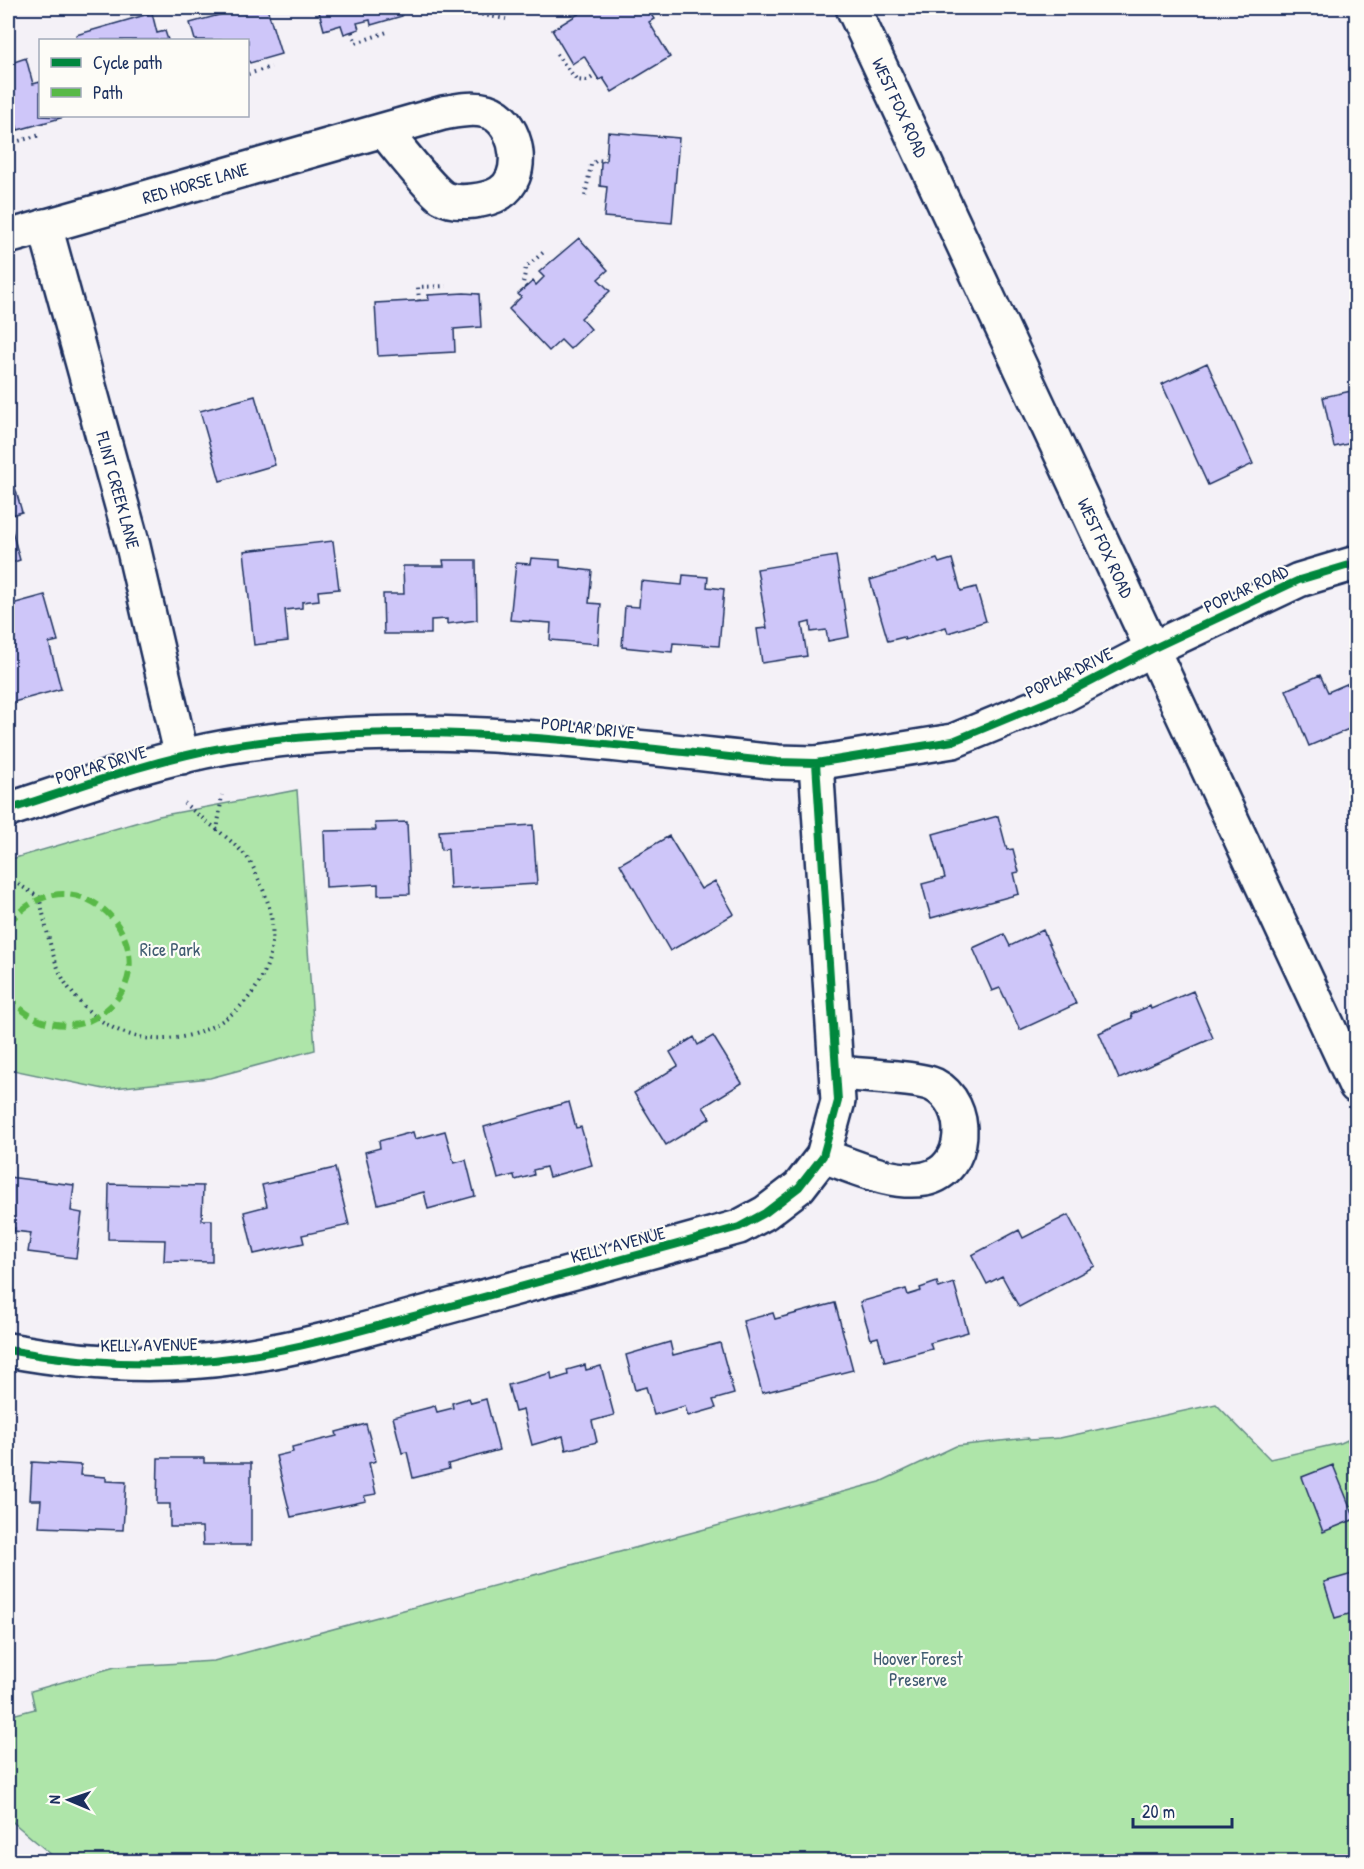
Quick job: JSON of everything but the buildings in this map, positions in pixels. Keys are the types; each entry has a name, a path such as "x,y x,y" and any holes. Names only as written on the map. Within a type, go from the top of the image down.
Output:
{"street":[{"name":"WEST FOX ROAD","path":"854,8 1356,1086"},
{"name":"RED HORSE LANE","path":"8,237 384,131"},
{"name":"FLINT CREEK LANE","path":"45,226 134,546 182,757"},
{"name":"POPLAR ROAD","path":"1152,649 1299,580 1356,563"},
{"name":"POPLAR DRIVE","path":"8,810 182,757 290,738 391,731 482,733 778,762 816,763 953,741 1062,696 1152,649"},
{"name":"KELLY AVENUE","path":"8,1350 47,1357 110,1362 176,1362 237,1358 301,1346 739,1227 765,1213 799,1187 823,1156 838,1101 838,1073 816,763"},
{"path":"823,1156 884,1176 908,1180 927,1178 944,1169 955,1155 962,1137 957,1114 948,1096 933,1084 838,1073"}],"path":[{"path":"472,8 478,14 506,19"},
{"path":"352,32 356,43 390,31"},
{"path":"556,54 578,80 587,81 596,75"},
{"path":"249,74 271,67"},
{"path":"8,139 15,142 40,135"},
{"path":"585,196 591,165 597,160 606,160"},
{"path":"526,287 523,284 526,267 545,250"},
{"path":"419,301 418,287 446,286"},
{"path":"217,831 222,795"},
{"path":"8,878 39,897 56,962 68,987 95,1018 125,1035 159,1041 193,1036 224,1021 249,998 266,968 272,934 268,899 249,860 184,803"}],"green space":[{"name":"Rice Park","path":"297,790 315,1050 210,1078 104,1089 8,1069 8,860 159,816"},
{"name":"Hoover Forest Preserve","path":"1216,1404 1270,1459 1341,1443 1356,1436 1356,1861 60,1862 8,1818 8,1716 35,1709 31,1691 115,1667 214,1661 880,1482 956,1446 1028,1438 1030,1440 1060,1438"}],"marked path":[{"path":"8,924 35,901 62,894 88,899 109,914 124,936 130,961 125,986 107,1009 80,1024 60,1025 34,1018 20,1008 8,994"}],"cycle path":[{"path":"8,810 170,759 226,747 295,738 433,733 502,736 640,747 778,762 816,763 953,741 1062,696 1152,649 1299,580 1356,563"},
{"path":"8,1350 65,1359 123,1363 181,1363 265,1353 345,1335 739,1227 765,1213 799,1187 823,1156 838,1101 816,763"}]}
